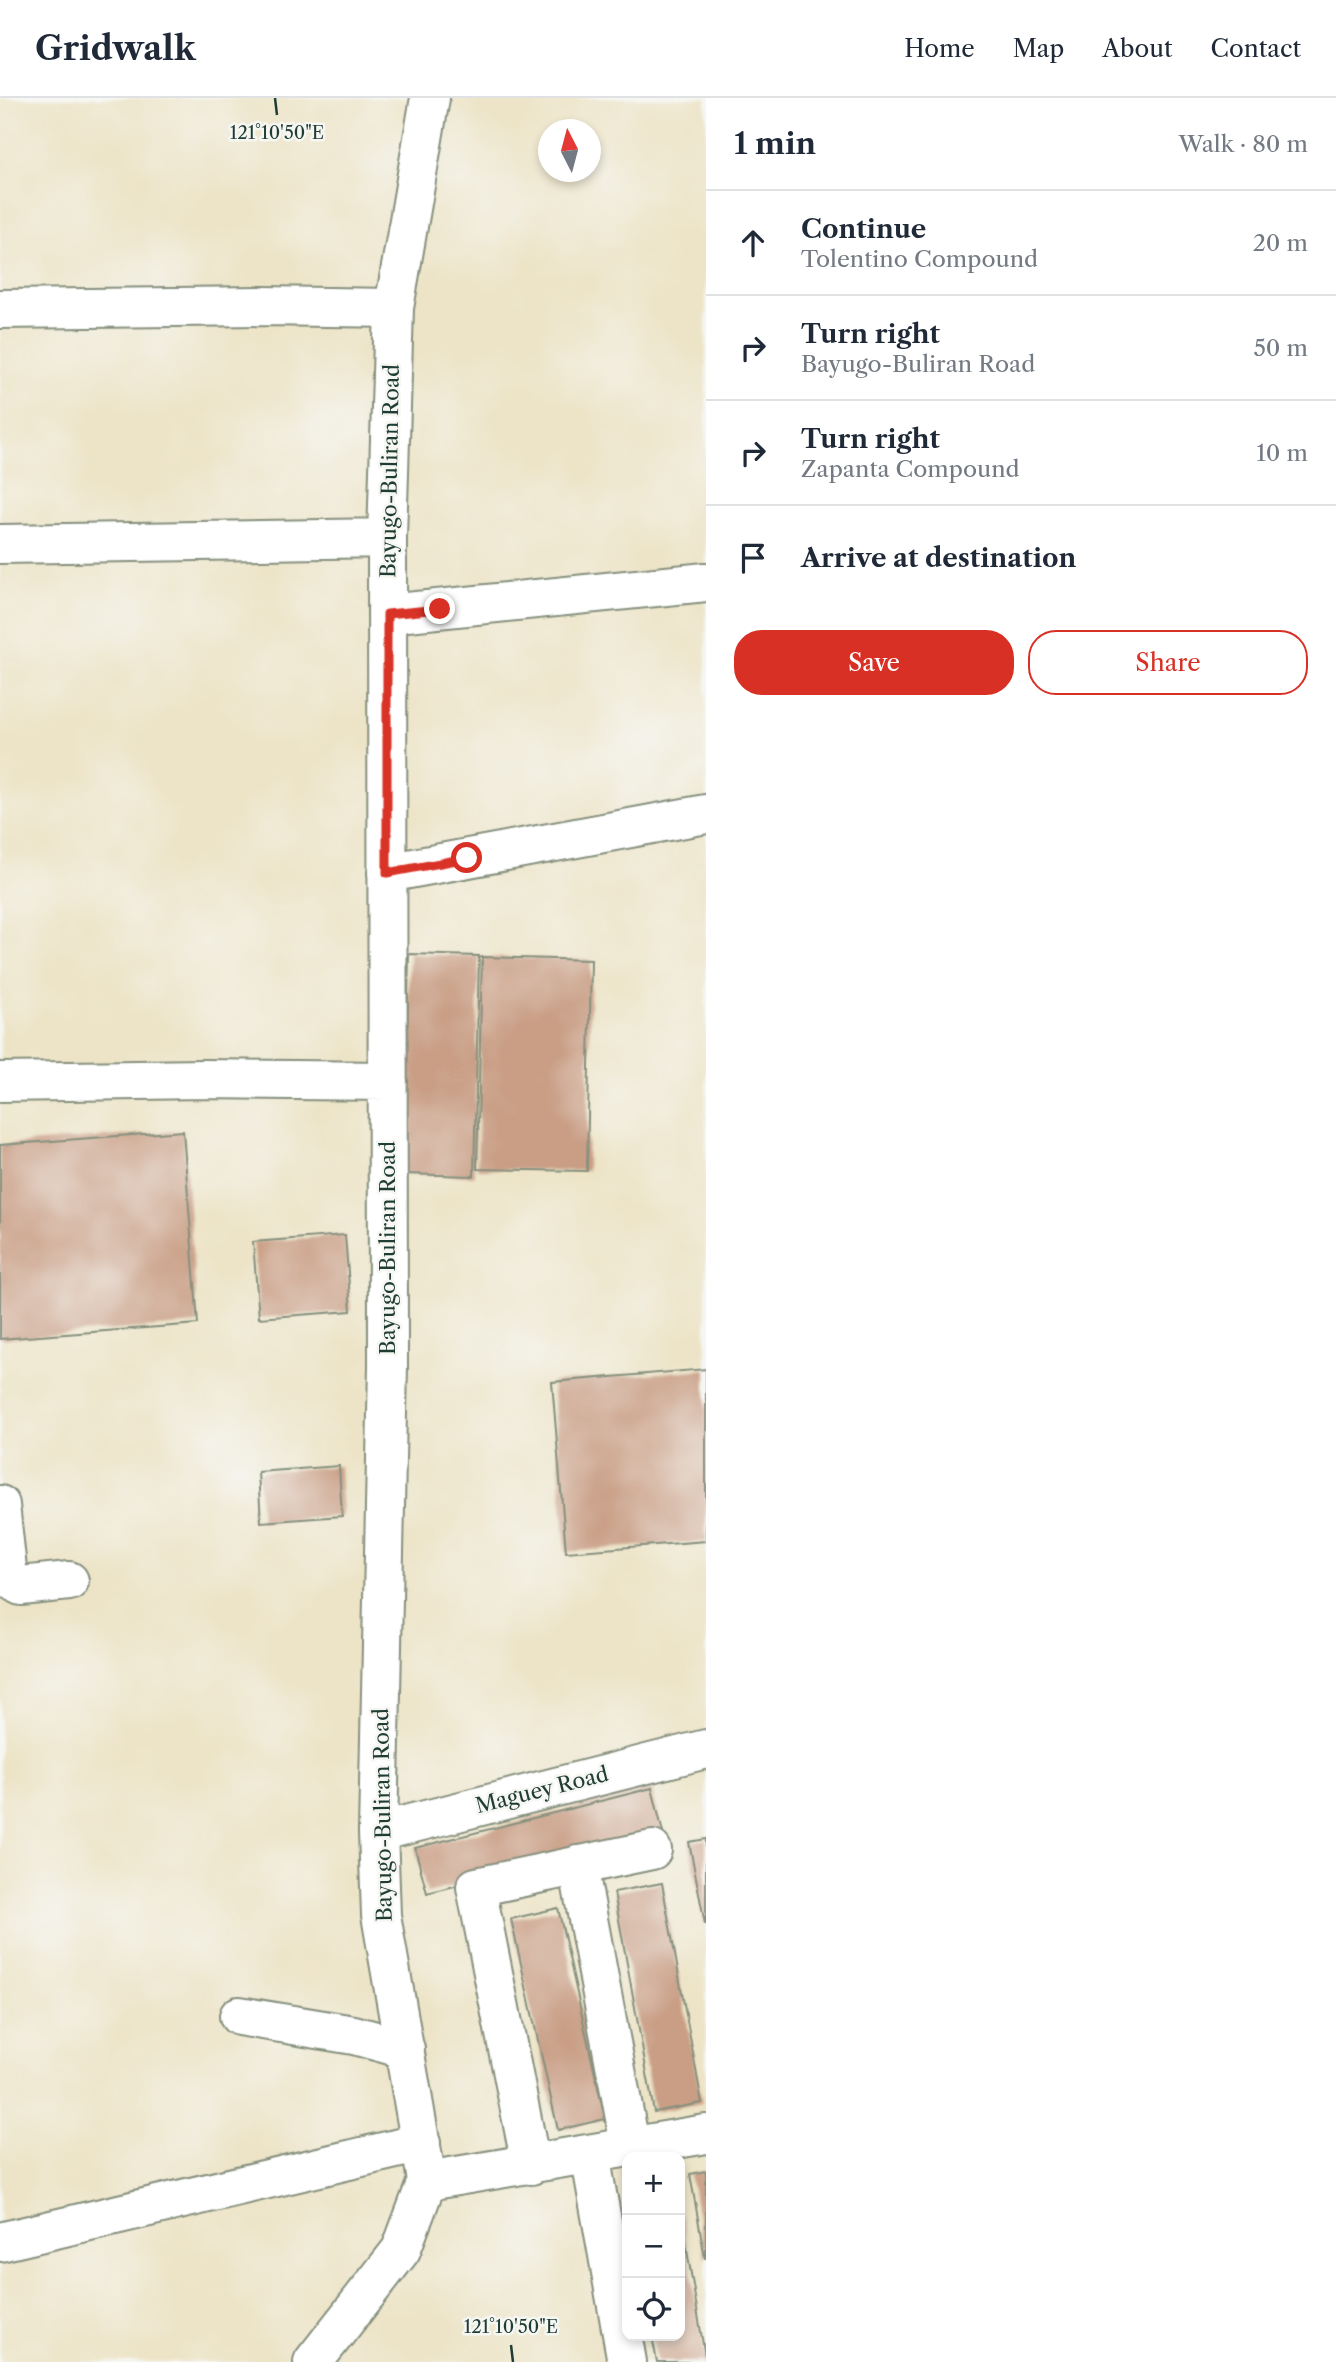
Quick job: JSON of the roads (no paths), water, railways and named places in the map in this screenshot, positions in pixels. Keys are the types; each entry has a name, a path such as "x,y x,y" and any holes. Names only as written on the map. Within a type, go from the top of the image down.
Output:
{"street":[{"name":"Bayugo-Buliran Road","path":"313,2362 401,2250 427,2181 381,1915 378,1832 388,1366 387,538 394,308 430,98"},
{"path":"0,309 261,306 394,308"},
{"path":"0,544 387,538"},
{"path":"387,614 706,582"},
{"path":"387,873 706,814"},
{"path":"0,1082 205,1079 388,1081"},
{"path":"0,1505 8,1578 21,1586 69,1581"},
{"name":"Maguey Road","path":"378,1832 706,1749"},
{"path":"531,2165 476,1887 652,1850"},
{"path":"578,1866 630,2145"},
{"path":"239,2017 354,2035 405,2049"},
{"path":"427,2181 706,2134"},
{"path":"0,2242 421,2143"},
{"path":"590,2154 627,2362"}]}
